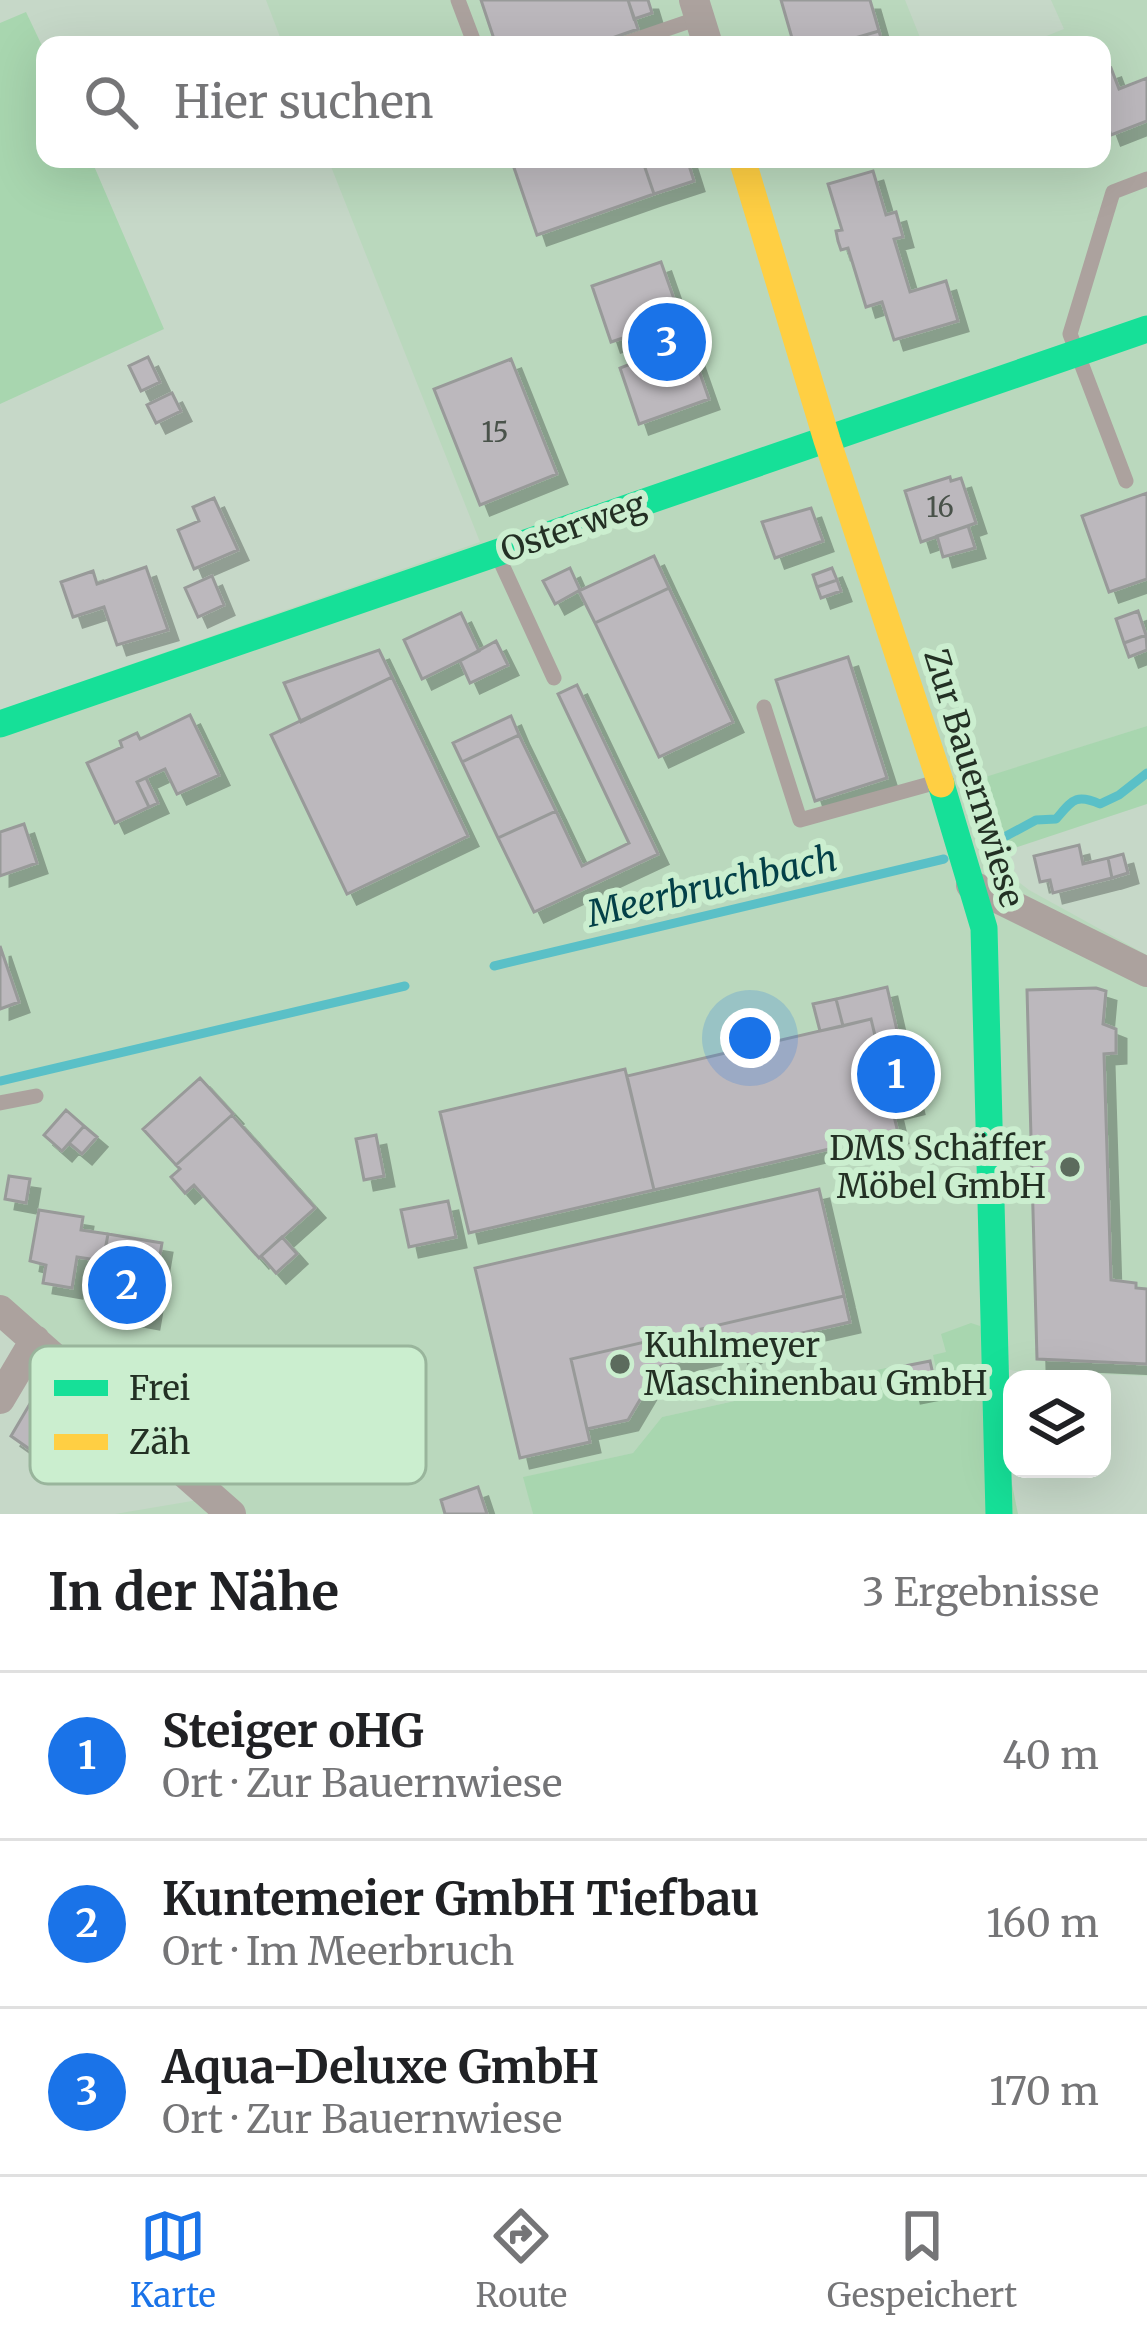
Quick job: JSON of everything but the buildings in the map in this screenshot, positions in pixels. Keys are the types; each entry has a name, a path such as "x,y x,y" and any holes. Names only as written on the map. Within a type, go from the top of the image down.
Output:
{"street":[{"name":"Zur Bauernwiese","path":"745,168 984,928 999,1514"},
{"name":"Osterweg","path":"0,724 1147,329"},
{"path":"971,885 1147,972"},
{"path":"0,1310 41,1346"},
{"path":"31,1346 34,1340"},
{"path":"0,1399 30,1347"},
{"path":"197,1484 231,1514"}],"lane":[{"path":"458,0 472,36"},
{"path":"650,36 700,21"},
{"path":"1126,481 1070,334 1113,192 1147,179"},
{"path":"497,553 554,678"},
{"path":"764,707 800,820 940,782"},
{"path":"0,1103 36,1096"}],"shaded area":[{"path":"266,0 905,0 919,36 280,36"},
{"path":"1051,0 1147,0 1147,726 963,785 994,863 1029,890 1147,955 1147,1376 1111,1375 1111,1370 1011,1370 946,1353 943,1397 906,1398 898,1365 662,1417 633,1453 524,1477 533,1514 115,1514 198,1500 180,1484 426,1484 426,1346 30,1346 30,1351 0,1324 0,710 480,542 332,168 1111,168 1111,36 1046,36 1064,29"},
{"path":"26,12 37,36 36,168 95,168 164,329 0,404 0,23"},
{"path":"1147,726 1147,804 990,856 963,784"},
{"path":"971,1323 980,1326 1003,1440 1003,1478 1011,1478 1018,1514 533,1514 523,1477 633,1453 662,1417 899,1365 907,1398 942,1397 933,1355 946,1352 941,1334"}],"waterway":[{"name":"Meerbruchbach","path":"984,848 1036,820 1056,819 1075,801 1100,804 1147,773"},
{"name":"Meerbruchbach","path":"494,966 944,859"},
{"name":"Meerbruchbach","path":"0,1081 405,986"}],"traffic: fast":[{"path":"0,724 1147,329"},
{"path":"941,784 984,928 999,1514"}],"traffic: slow":[{"path":"745,168 827,440 941,784"}],"place":[{"name":"Aqua-Deluxe GmbH","path":"667,342"},
{"name":"Steiger oHG","path":"896,1074"},
{"name":"DMS Schäffer Möbel GmbH","path":"1070,1167"},
{"name":"Kuntemeier GmbH Tiefbau","path":"127,1285"},
{"name":"Kuhlmeyer Maschinenbau GmbH","path":"620,1364"}]}
